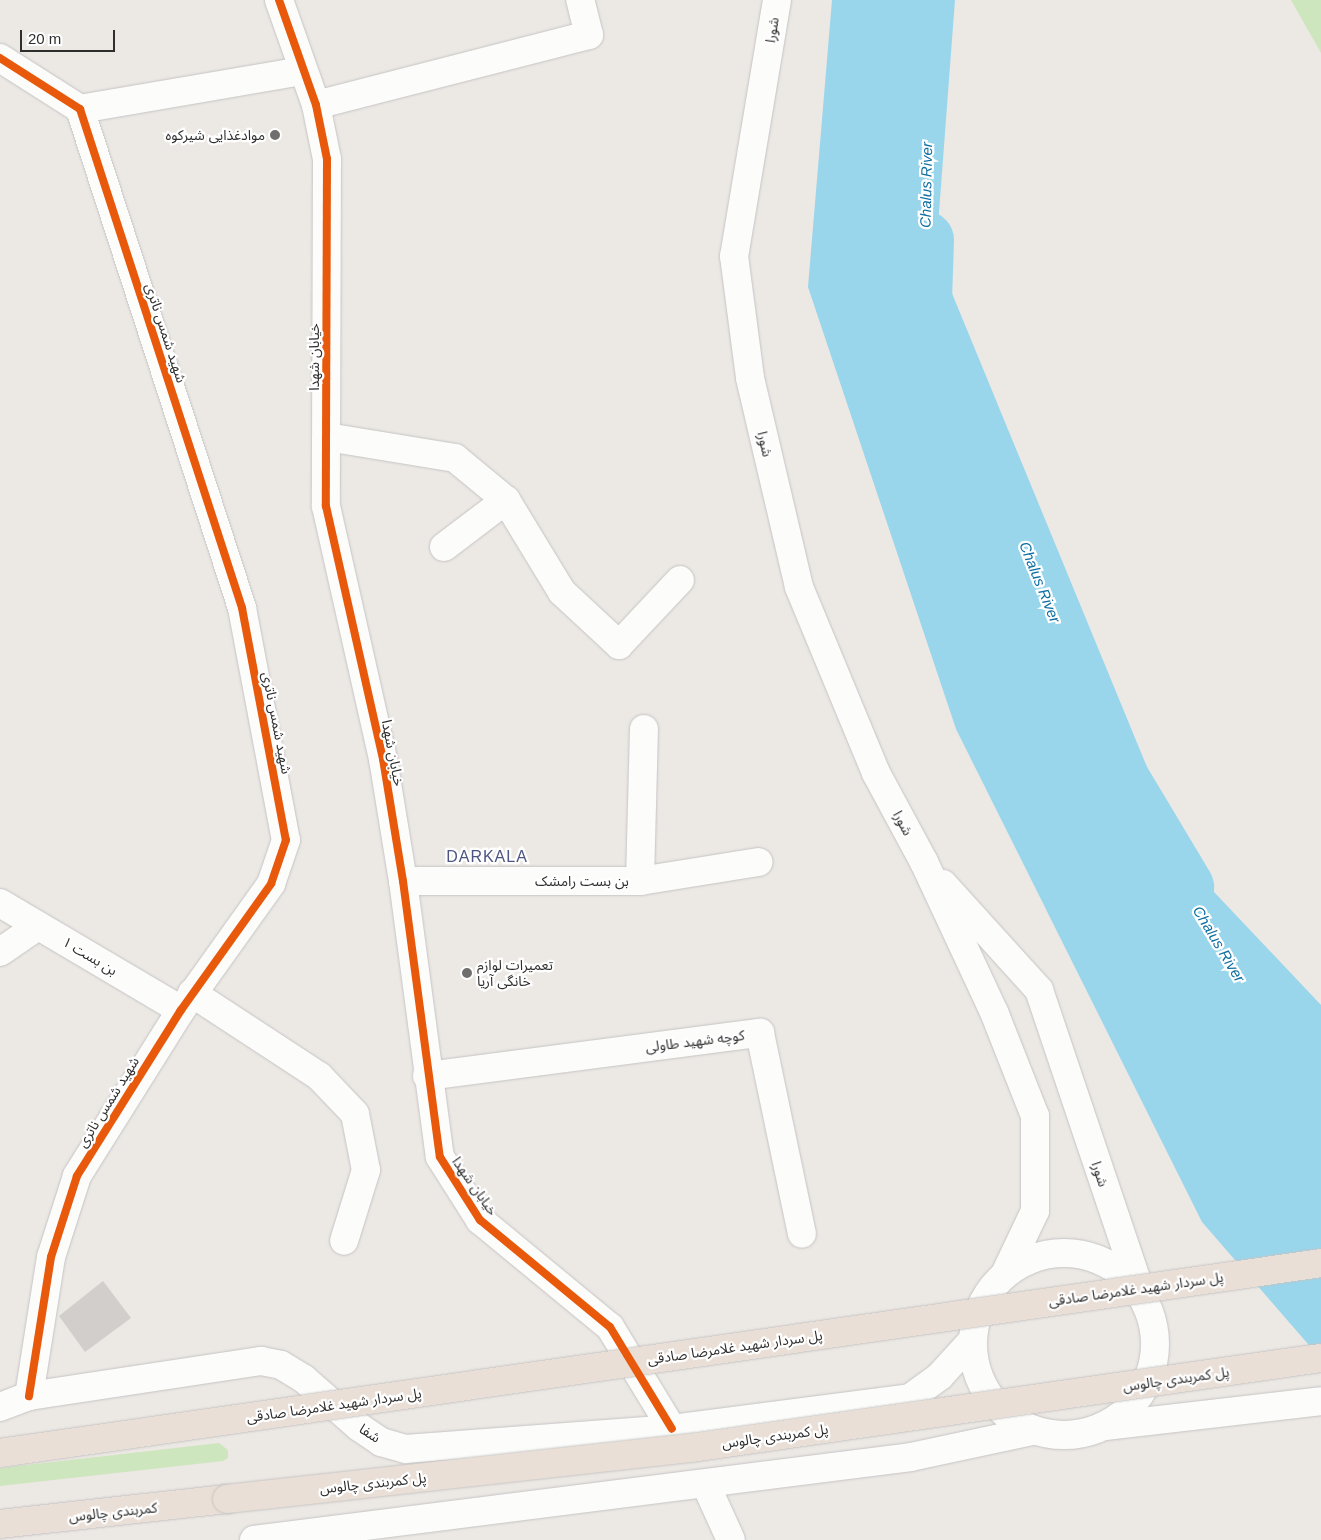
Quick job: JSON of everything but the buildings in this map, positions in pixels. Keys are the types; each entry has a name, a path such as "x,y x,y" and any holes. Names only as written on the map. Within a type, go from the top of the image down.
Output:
{"highway":[{"name":"پل سردار شهید غلامرضا صادقی","path":"0,1453 1321,1262"},
{"name":"پل کمربندی چالوس","path":"227,1499 691,1448 1321,1358"},
{"name":"کمربندی چالوس","path":"0,1524 227,1499"}],"street":[{"name":"خیابان شهدا","path":"279,0 316,105 327,159 326,506 383,758 403,881 427,1076 440,1158 480,1220 610,1327 672,1429"},
{"path":"316,105 589,35 580,0"},
{"name":"شورا","path":"777,0 734,256 750,378 799,587 876,773 924,862 994,1012 1034,1116 1035,1211 1004,1274"},
{"path":"0,58 80,109 303,71"},
{"name":"شهید شمس ناتری","path":"29,1396 51,1257 76,1176 186,1001 271,884 286,840 242,608 80,109"},
{"path":"327,437 454,458 506,500 562,592 619,645 680,580"},
{"path":"444,547 506,500"},
{"path":"640,881 644,729"},
{"name":"بن بست رامشک","path":"403,881 640,881 758,862"},
{"name":"شورا","path":"924,862 1039,990 1140,1293 1154,1328 1153,1366 1136,1401 1106,1426"},
{"name":"بن بست ۱","path":"0,903 38,926 186,1001 320,1076 355,1114 366,1170 344,1241"},
{"path":"0,952 38,926"},
{"name":"کوچه شهید طاولی","path":"427,1076 760,1033 802,1234"},
{"path":"1032,1431 999,1410 978,1379 972,1341 981,1304 1004,1274 1038,1256 1077,1253 1113,1266 1140,1293"},
{"path":"911,1457 928,1447 935,1428 928,1408 910,1398 940,1376 972,1341"},
{"name":"شفا","path":"0,1407 29,1396 260,1361 281,1365 304,1378 359,1427 380,1442 406,1450 672,1429 910,1398"},
{"path":"254,1540 706,1485 911,1457 1032,1431 1070,1436 1106,1426 1309,1402 1321,1422"},
{"path":"706,1485 731,1540"}],"green space":[{"path":"1291,0 1321,0 1321,53"},
{"path":"219,1443 228,1450 228,1458 223,1461 0,1486 0,1468"}],"water":[{"path":"832,0 955,0 928,359 1093,764 1321,1005 1321,1359 1202,1222 956,729 808,287"}],"waterway":[{"name":"Chalus River","path":"925,240 923,299 1121,780 1185,887"}],"cycle path":[{"path":"279,0 316,105 327,159 326,506 383,759 403,881 440,1157 480,1220 610,1327 672,1429"},
{"path":"0,58 80,109 242,608 286,840 271,884 181,1010 77,1176 51,1257 29,1396"}],"place":[{"name":"موادغذایی شیرکوه","path":"275,135"},
{"name":"تعمیرات لوازم خانگی آریا","path":"467,973"}],"district":[{"name":"DARKALA","path":"487,857"}]}
